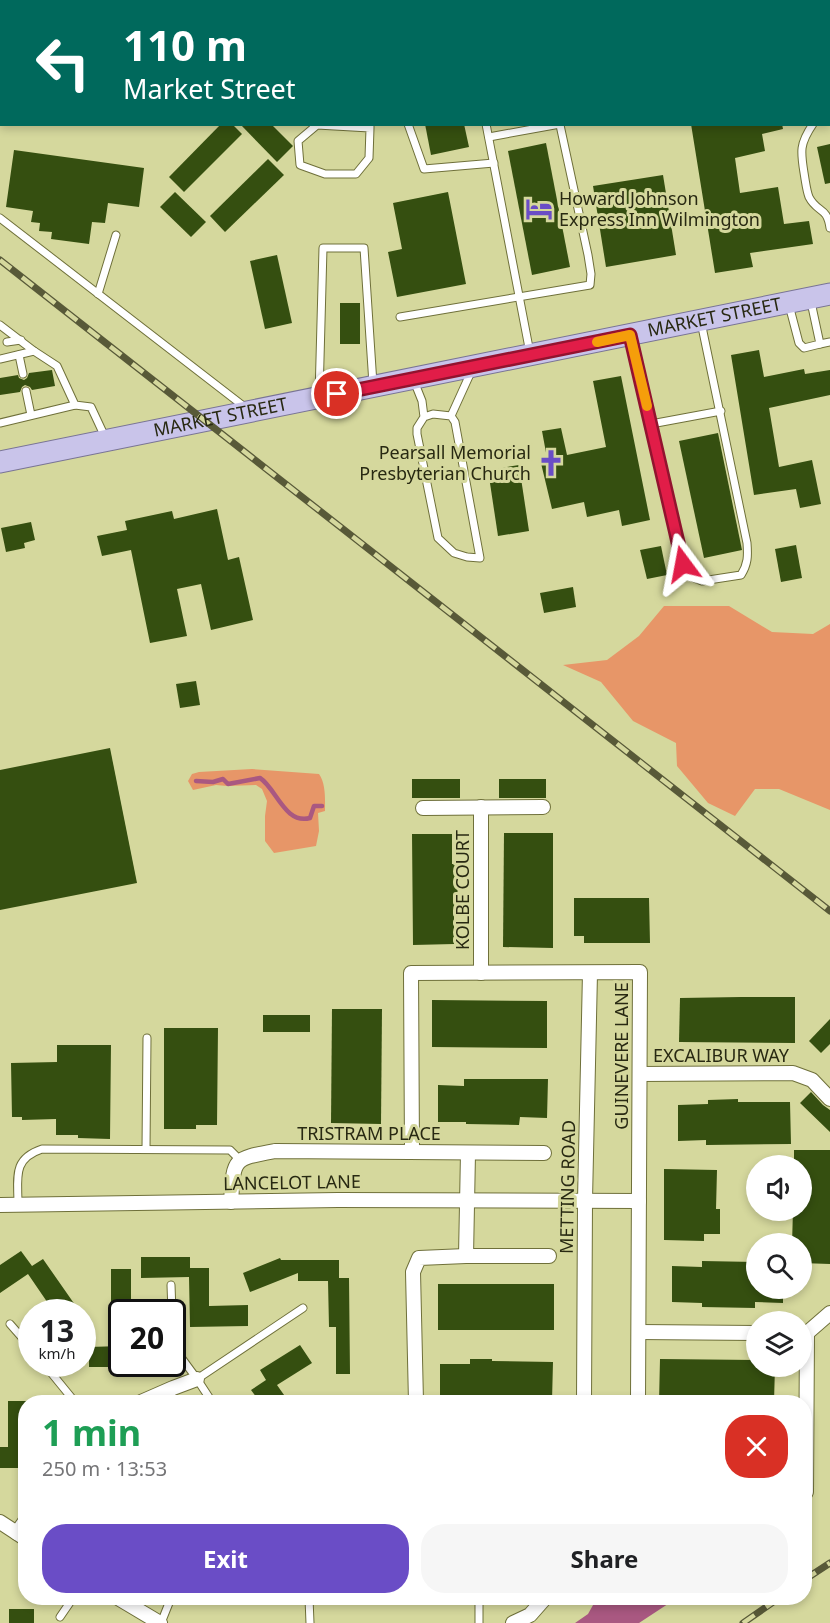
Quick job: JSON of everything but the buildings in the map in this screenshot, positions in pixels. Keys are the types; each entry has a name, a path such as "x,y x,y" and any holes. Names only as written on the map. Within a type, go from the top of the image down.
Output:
{"main road":[{"name":"MARKET STREET","path":"0,462 820,296"}],"street":[{"name":"KOLBE COURT","path":"482,807 482,973"},
{"path":"423,808 543,807"},
{"name":"GUINEVERE LANE","path":"412,1151 411,973 640,972 638,1395"},
{"name":"METTING ROAD","path":"584,1395 590,973"},
{"name":"EXCALIBUR WAY","path":"639,1074 793,1073 812,1080 830,1099"},
{"name":"TRISTRAM PLACE","path":"240,1160 275,1151 544,1153"},
{"path":"466,1256 468,1153"},
{"path":"231,1202 233,1169 240,1160"},
{"name":"LANCELOT LANE","path":"0,1204 338,1200 639,1201"},
{"path":"416,1395 413,1272 419,1258 549,1256"},
{"path":"812,1327 830,1313"},
{"path":"639,1332 746,1333"},
{"path":"805,1377 805,1395"},
{"path":"157,1395 197,1379"},
{"path":"0,1522 18,1534"},
{"path":"130,1605 160,1623"},
{"path":"513,1623 530,1615 538,1605"}],"lane":[{"path":"316,126 298,141 300,165 325,174 356,174 369,158 370,126"},
{"path":"409,126 424,169 494,163"},
{"path":"486,126 530,355"},
{"path":"489,137 554,126"},
{"path":"400,317 590,285 588,255 560,126"},
{"path":"812,126 804,137 801,152 809,196 815,206 828,218 830,228"},
{"path":"0,218 250,412"},
{"path":"98,294 116,235"},
{"path":"319,398 323,248 364,248 373,387"},
{"path":"820,296 820,344"},
{"path":"789,303 799,343 804,348 830,342"},
{"path":"630,335 683,564 689,576 702,581 741,575 748,558 747,543 701,321"},
{"path":"0,325 57,366 75,405"},
{"path":"7,342 21,340"},
{"path":"0,359 34,351"},
{"path":"19,355 23,374"},
{"path":"451,416 474,367"},
{"path":"413,379 422,401 424,417"},
{"path":"26,391 31,415"},
{"path":"0,423 75,405 92,407 106,440"},
{"path":"651,424 721,411"},
{"path":"432,414 451,416 455,422 480,558 454,553 438,538 417,428 424,417 432,414"},
{"path":"146,1149 147,1038"},
{"path":"18,1204 20,1164 32,1152 42,1149 230,1150 240,1160"},
{"path":"171,1285 172,1299"},
{"path":"197,1379 303,1308"},
{"path":"10,1324 18,1333"},
{"path":"186,1364 207,1395"},
{"path":"55,1377 69,1395"},
{"path":"60,1617 68,1605"},
{"path":"160,1623 168,1605"},
{"path":"309,1605 310,1623"},
{"path":"479,1605 479,1623"}],"shaded area":[{"path":"664,606 729,606 772,632 813,634 830,624 830,810 779,789 755,789 735,816 708,803 677,766 676,743 633,721 601,682 563,665 607,660 639,636"},
{"path":"252,769 319,774 324,787 325,811 318,813 319,831 316,846 274,853 265,841 267,801 262,789 256,785 216,785 193,790 188,781 192,774 199,772"},
{"path":"593,1605 666,1605 639,1623 575,1623 588,1614"}],"waterway":[{"path":"196,781 213,782 223,779 228,784 260,778 287,811 301,819 310,818 314,806 322,806"}],"railway":[{"path":"0,260 830,911"},
{"path":"812,1575 830,1563"},
{"path":"743,1623 769,1605"}],"slow traffic":[{"path":"597,342 630,335 647,406"}],"place":[{"name":"Howard Johnson Express Inn Wilmington","path":"539,209"},
{"name":"Pearsall Memorial Presbyterian Church","path":"551,463"}],"route":[{"path":"337,394 630,335 683,564"}]}
